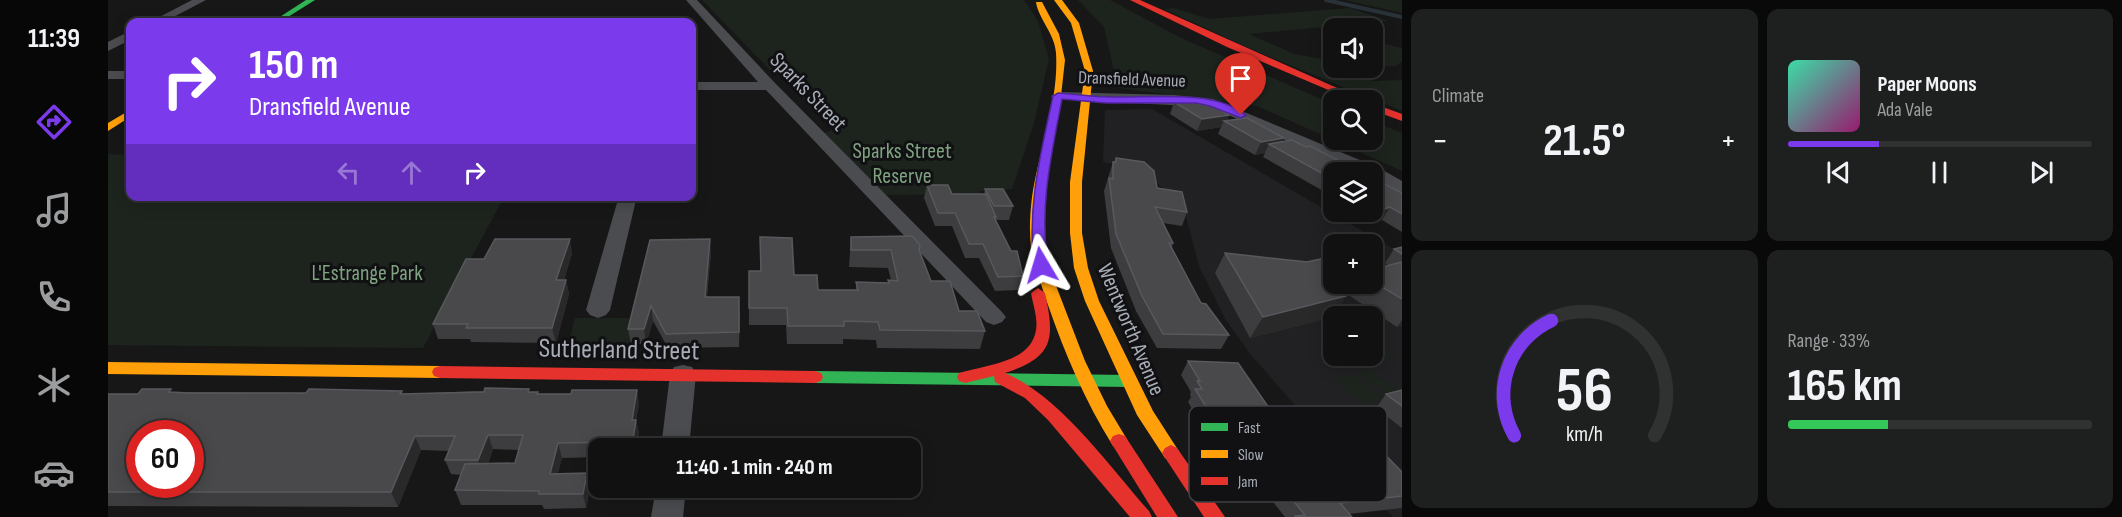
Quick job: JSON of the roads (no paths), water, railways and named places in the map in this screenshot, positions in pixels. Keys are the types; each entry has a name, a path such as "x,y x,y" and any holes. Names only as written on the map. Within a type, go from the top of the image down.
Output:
{"main road":[{"path":"282,18 311,0"},
{"path":"1036,0 1053,28 1059,46 1058,96 1040,182 1037,238 1041,265 1084,379 1099,410 1168,517"},
{"name":"Wentworth Avenue","path":"1058,0 1075,23 1087,57 1089,72 1076,182 1076,233 1082,268 1092,301 1129,381 1162,441 1189,480"},
{"path":"1119,0 1178,30 1323,94"},
{"path":"1134,0 1230,45 1336,90"},
{"path":"1383,110 1402,118"},
{"path":"108,128 126,116"},
{"path":"1383,120 1402,128"},
{"path":"965,377 1020,360 1037,350 1045,331 1038,294 1041,265"},
{"name":"Sutherland Street","path":"108,368 965,377 1129,381"},
{"path":"1001,378 1031,394 1054,415 1142,517"},
{"name":"Wentworth Avenue","path":"1205,502 1215,517"}],"street":[{"path":"164,18 201,0"},
{"name":"Sparks Street","path":"691,0 770,86 994,317"},
{"path":"696,23 713,23"},
{"path":"108,47 126,37"},
{"path":"108,75 126,75"},
{"path":"696,86 770,86"},
{"name":"Dransfield Avenue","path":"1058,96 1087,99 1196,100 1213,103 1373,172 1402,188"},
{"path":"598,310 627,201"},
{"path":"676,438 683,374"},
{"path":"667,517 669,498"}],"waterway":[{"path":"1326,0 1402,17"}],"park label":[{"name":"Sparks Street Reserve","path":"902,162"},
{"name":"L'Estrange Park","path":"367,272"}]}
